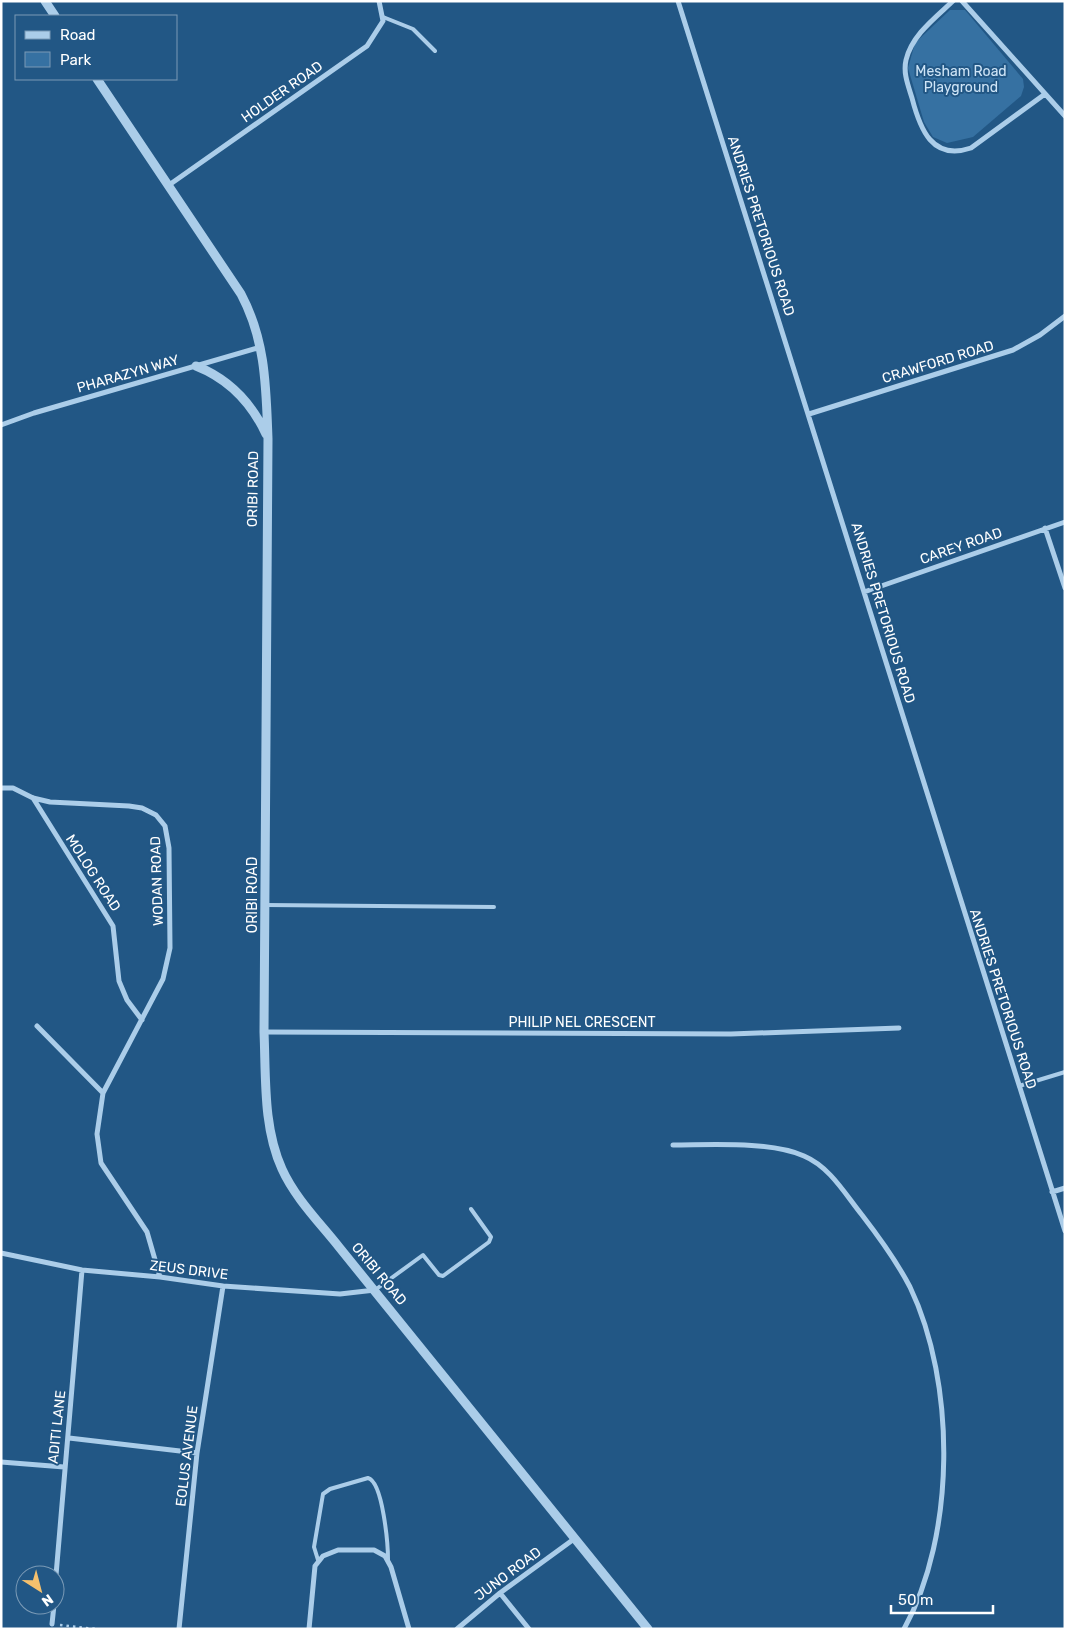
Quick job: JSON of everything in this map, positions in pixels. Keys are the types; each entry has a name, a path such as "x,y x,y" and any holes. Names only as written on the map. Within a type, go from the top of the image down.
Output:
{"street":[{"path":"45,1 54,15"},
{"path":"379,1 383,17"},
{"name":"ANDRIES PRETORIOUS ROAD","path":"678,1 1065,1231"},
{"path":"953,1 918,35 912,45 905,67 918,120 936,145 944,150 962,151 972,148 1045,94"},
{"path":"962,1 1065,116"},
{"name":"HOLDER ROAD","path":"169,185 367,46 378,31 383,17"},
{"name":"ORIBI ROAD","path":"98,80 241,294 254,323 261,347 266,382 268,439 266,509 264,1032 267,1110 271,1137 282,1170 312,1212 648,1629"},
{"name":"CRAWFORD ROAD","path":"809,414 1013,350 1040,335 1065,316"},
{"name":"PHARAZYN WAY","path":"1,425 34,413 261,347"},
{"path":"196,366 213,373 235,390 253,411 268,439"},
{"name":"CAREY ROAD","path":"864,592 1065,522"},
{"path":"1046,528 1065,588"},
{"name":"WODAN ROAD","path":"1,788 13,788 33,798 65,803 142,808 156,815 165,826 169,848 170,948 163,979 103,1093 97,1134 101,1163 146,1232 160,1277"},
{"name":"MOLOG ROAD","path":"33,798 113,926 119,981 127,1000 142,1020"},
{"path":"37,1026 103,1093"},
{"name":"PHILIP NEL CRESCENT","path":"264,1032 731,1034 900,1028"},
{"path":"673,1145 783,1148 805,1156 824,1170 839,1185 881,1240 910,1288 932,1350 945,1439 944,1477 933,1549 925,1578 904,1629"},
{"path":"1052,1192 1065,1188"},
{"name":"ZEUS DRIVE","path":"1,1253 82,1270 160,1277 223,1286 340,1294 375,1290"},
{"name":"ADITI LANE","path":"57,1565 82,1270"},
{"name":"EOLUS AVENUE","path":"179,1629 197,1453 223,1286"},
{"path":"69,1438 197,1453"},
{"path":"1,1462 64,1467"},
{"name":"JUNO ROAD","path":"457,1629 500,1593 574,1539"},
{"path":"310,1629 313,1576 318,1560 329,1552 338,1550 374,1550 388,1560 409,1629"},
{"path":"500,1593 530,1629"},
{"path":"52,1624 53,1615"}],"lane":[{"path":"383,17 413,29 435,50"},
{"path":"265,905 494,907"},
{"path":"1018,1086 1065,1072"},
{"path":"375,1290 423,1255 439,1275 444,1276 490,1242 491,1237 471,1209"},
{"path":"318,1560 314,1547 323,1494 330,1489 368,1478 376,1484 388,1535 388,1560"}],"path":[{"path":"52,1624 96,1629"}],"green space":[{"name":"Mesham Road Playground","path":"950,10 965,10 1023,79 1024,87 1021,96 973,137 947,143 933,137 924,122 908,68 915,43"}]}
